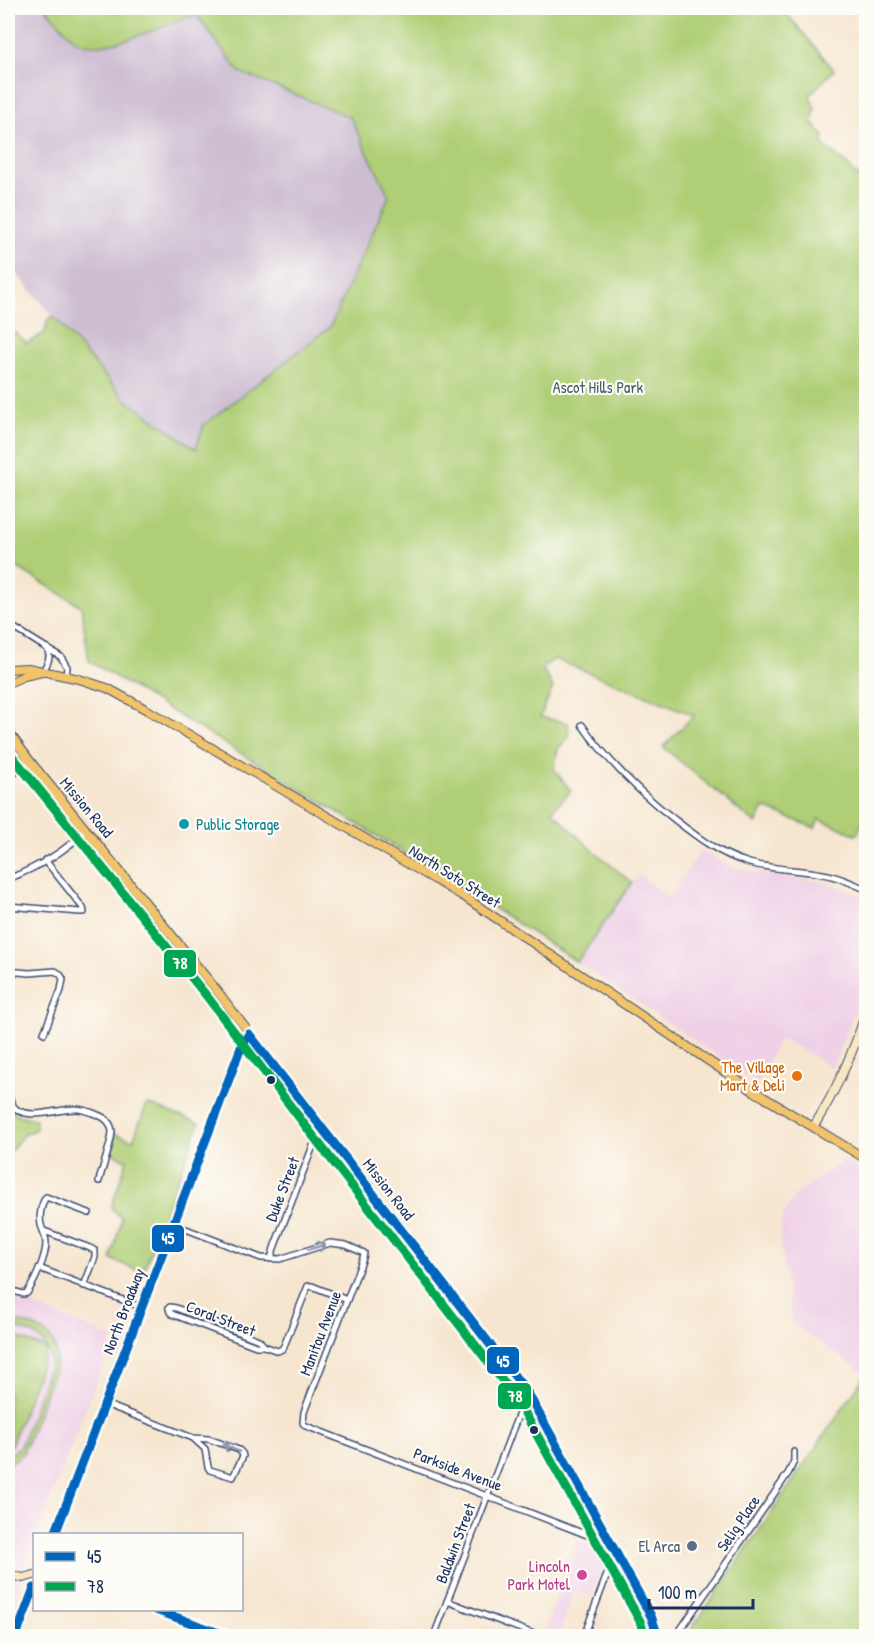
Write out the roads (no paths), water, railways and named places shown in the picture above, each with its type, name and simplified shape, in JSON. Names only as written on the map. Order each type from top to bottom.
[{"type":"main road","name":"North Soto Street","points":[[8,669],[28,668],[79,679],[107,688],[150,711],[466,898],[752,1090],[867,1159]]},
{"type":"main road","points":[[8,683],[43,671]]},
{"type":"main road","name":"Mission Road","points":[[8,731],[218,992],[527,1392],[651,1616],[658,1636]]},
{"type":"main road","name":"North Broadway","points":[[55,1533],[242,1045],[249,1034]]},
{"type":"main road","points":[[16,1636],[33,1591]]},
{"type":"street","points":[[8,624],[61,657],[67,667],[66,676]]},
{"type":"street","points":[[43,671],[49,657],[47,647]]},
{"type":"street","points":[[582,725],[618,769],[651,802],[698,838],[722,853],[746,863],[769,868],[827,874],[867,889]]},
{"type":"street","points":[[8,778],[30,761]]},
{"type":"street","points":[[8,879],[45,860],[75,841],[87,829]]},
{"type":"street","points":[[8,906],[84,912],[84,908],[45,860]]},
{"type":"street","points":[[8,971],[55,972],[63,979],[62,990],[44,1033]]},
{"type":"street","points":[[814,1126],[843,1075],[867,1012]]},
{"type":"street","points":[[8,1093],[10,1103],[15,1109],[24,1113],[41,1114],[74,1109],[104,1117],[110,1124],[112,1134],[99,1181]]},
{"type":"street","name":"Duke Street","points":[[271,1259],[316,1138],[323,1130]]},
{"type":"street","points":[[8,1289],[23,1294],[27,1293],[39,1268],[46,1247],[40,1214],[46,1197],[89,1213]]},
{"type":"street","points":[[173,1224],[253,1255],[271,1259]]},
{"type":"street","points":[[44,1231],[95,1251],[84,1286]]},
{"type":"street","name":"Manitou Avenue","points":[[271,1259],[280,1259],[330,1243],[346,1245],[364,1253],[304,1412],[303,1423]]},
{"type":"street","points":[[39,1268],[141,1307]]},
{"type":"street","name":"Coral Street","points":[[264,1346],[259,1340],[172,1306],[169,1308],[172,1314],[256,1346],[280,1350],[284,1346],[308,1286],[347,1300]]},
{"type":"street","name":"Baldwin Street","points":[[434,1636],[527,1392]]},
{"type":"street","points":[[105,1404],[194,1438],[215,1441],[242,1453],[243,1456],[233,1477],[210,1470],[205,1449],[194,1438]]},
{"type":"street","name":"Parkside Avenue","points":[[303,1423],[595,1538],[604,1532]]},
{"type":"street","name":"Selig Place","points":[[676,1636],[789,1472],[794,1461],[794,1452]]},
{"type":"street","points":[[584,1636],[609,1572],[621,1563]]},
{"type":"street","points":[[8,1574],[23,1578],[33,1575]]},
{"type":"street","points":[[447,1601],[539,1636]]},
{"type":"street","points":[[159,1611],[226,1636]]},
{"type":"place","name":"Public Storage","points":[[184,824]]},
{"type":"place","name":"The Village Mart & Deli","points":[[797,1076]]},
{"type":"place","name":"El Arca","points":[[692,1546]]},
{"type":"place","name":"Lincoln Park Motel","points":[[582,1575]]},
{"type":"park label","name":"Ascot Hills Park","points":[[598,387]]}]
